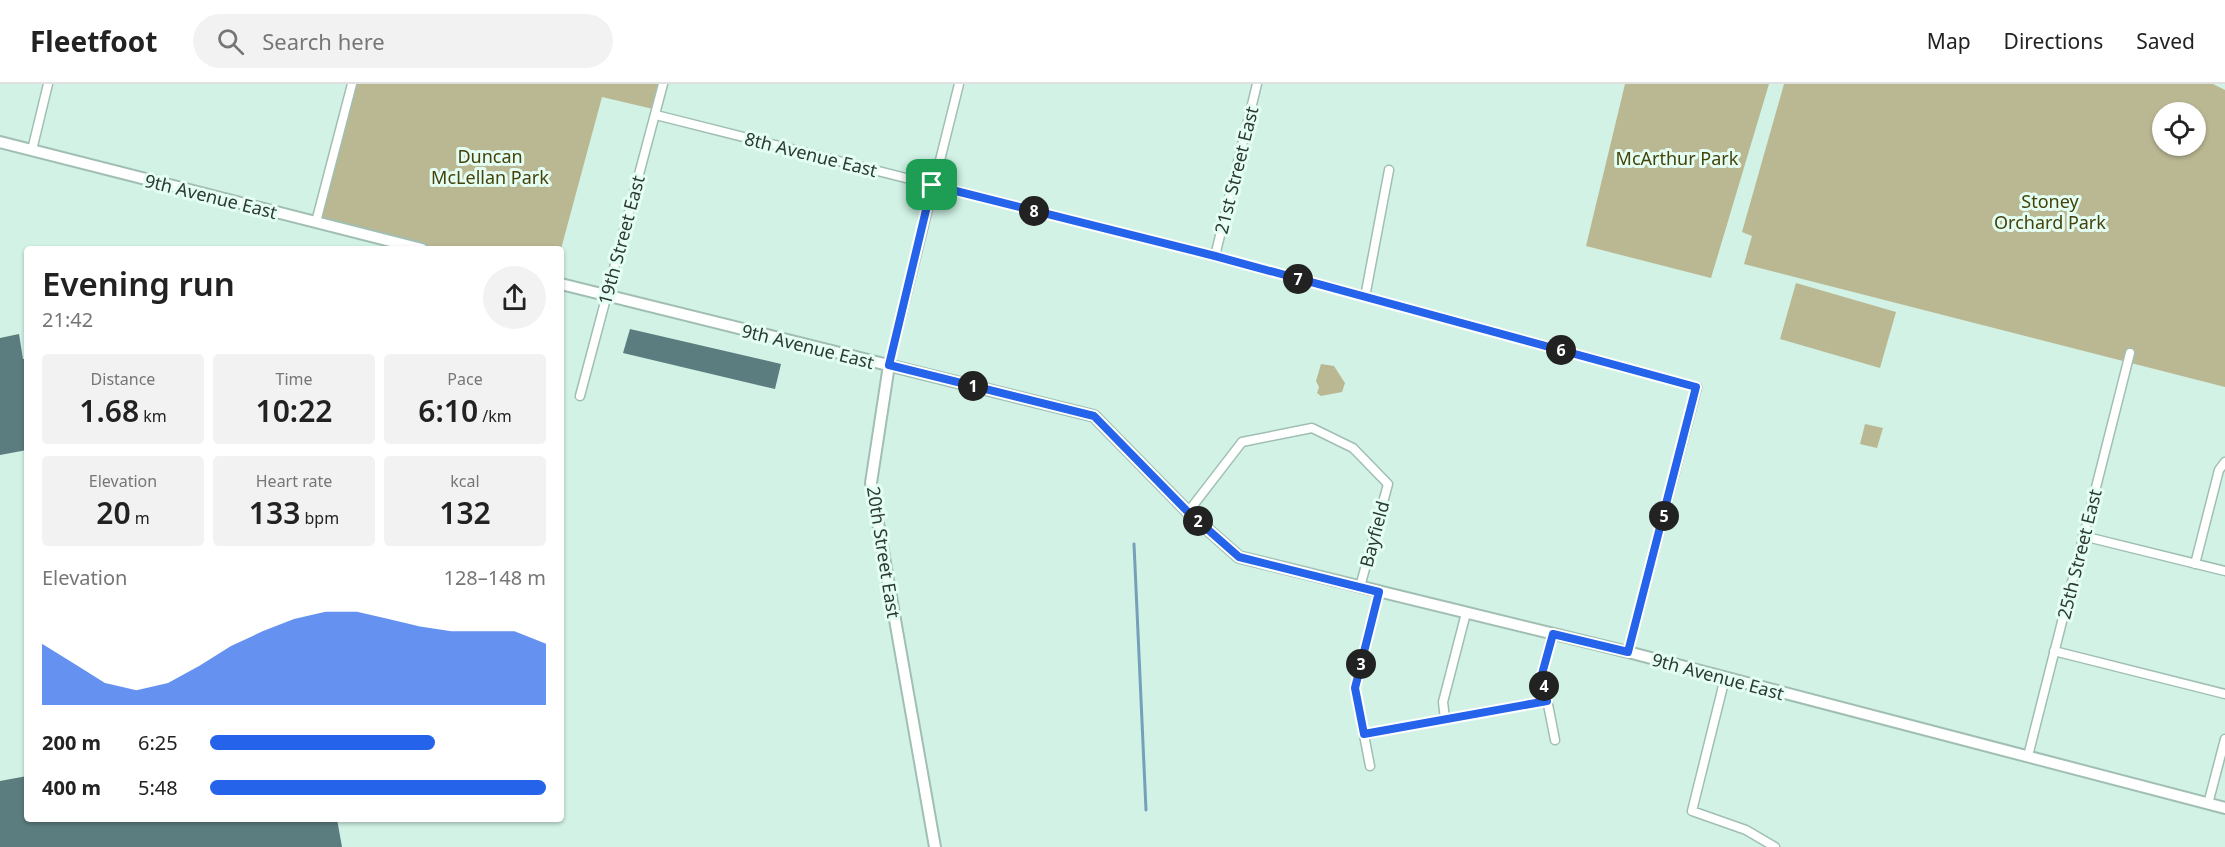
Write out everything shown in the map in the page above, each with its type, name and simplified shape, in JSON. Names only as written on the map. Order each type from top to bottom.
[{"type":"street","points":[[32,150],[48,84]]},
{"type":"street","points":[[316,222],[352,84]]},
{"type":"street","name":"19th Street East","points":[[580,396],[663,84]]},
{"type":"street","name":"20th Street East","points":[[935,847],[871,483],[889,365],[959,84]]},
{"type":"street","name":"21st Street East","points":[[1215,256],[1257,84]]},
{"type":"street","name":"8th Avenue East","points":[[656,115],[1215,256],[1696,387],[1628,652]]},
{"type":"street","name":"9th Avenue East","points":[[0,142],[410,246]]},
{"type":"street","points":[[1365,297],[1389,170]]},
{"type":"street","name":"9th Avenue East","points":[[564,285],[1094,416],[1188,512],[1239,557],[1628,652],[2225,808]]},
{"type":"street","name":"25th Street East","points":[[2028,756],[2130,353]]},
{"type":"street","name":"Bayfield","points":[[1188,512],[1242,442],[1312,429],[1353,448],[1388,484],[1360,587]]},
{"type":"street","points":[[2195,564],[2219,470],[2225,462]]},
{"type":"street","points":[[2084,536],[2225,571]]},
{"type":"street","points":[[1370,766],[1355,688],[1379,592]]},
{"type":"street","points":[[1445,719],[1443,702],[1466,613]]},
{"type":"street","points":[[1553,634],[1542,674],[1555,740]]},
{"type":"street","points":[[2054,651],[2225,694]]},
{"type":"street","points":[[1725,678],[1692,811],[1746,830],[1775,847]]},
{"type":"street","points":[[1364,734],[1547,701]]},
{"type":"street","points":[[2208,804],[2225,739]]},
{"type":"green space","name":"Duncan McLellan Park","points":[[357,84],[659,84],[653,109],[602,97],[562,246],[426,246],[320,220]]},
{"type":"green space","name":"McArthur Park","points":[[1625,84],[1769,84],[1711,278],[1586,246]]},
{"type":"green space","name":"Stoney Orchard Park","points":[[1784,84],[2213,84],[2225,90],[2225,387],[1744,264],[1752,236],[1742,232]]},
{"type":"green space","points":[[1796,283],[1896,312],[1880,368],[1780,339]]},
{"type":"green space","points":[[1321,364],[1334,366],[1345,383],[1342,392],[1321,396],[1317,393],[1319,387],[1316,381]]},
{"type":"green space","points":[[1865,424],[1883,428],[1877,448],[1860,444]]},
{"type":"building","points":[[630,329],[781,364],[775,389],[623,353]]},
{"type":"building","points":[[19,334],[24,359],[24,451],[0,455],[0,338]]},
{"type":"building","points":[[24,777],[24,822],[338,822],[342,847],[0,847],[0,781]]},
{"type":"waterway","points":[[1134,544],[1146,810]]},
{"type":"route","points":[[932,185],[1215,256],[1696,387],[1628,652],[1553,634],[1542,674],[1547,701],[1364,734],[1355,688],[1379,592],[1239,557],[1188,512],[1094,416],[889,365],[932,185]]}]
